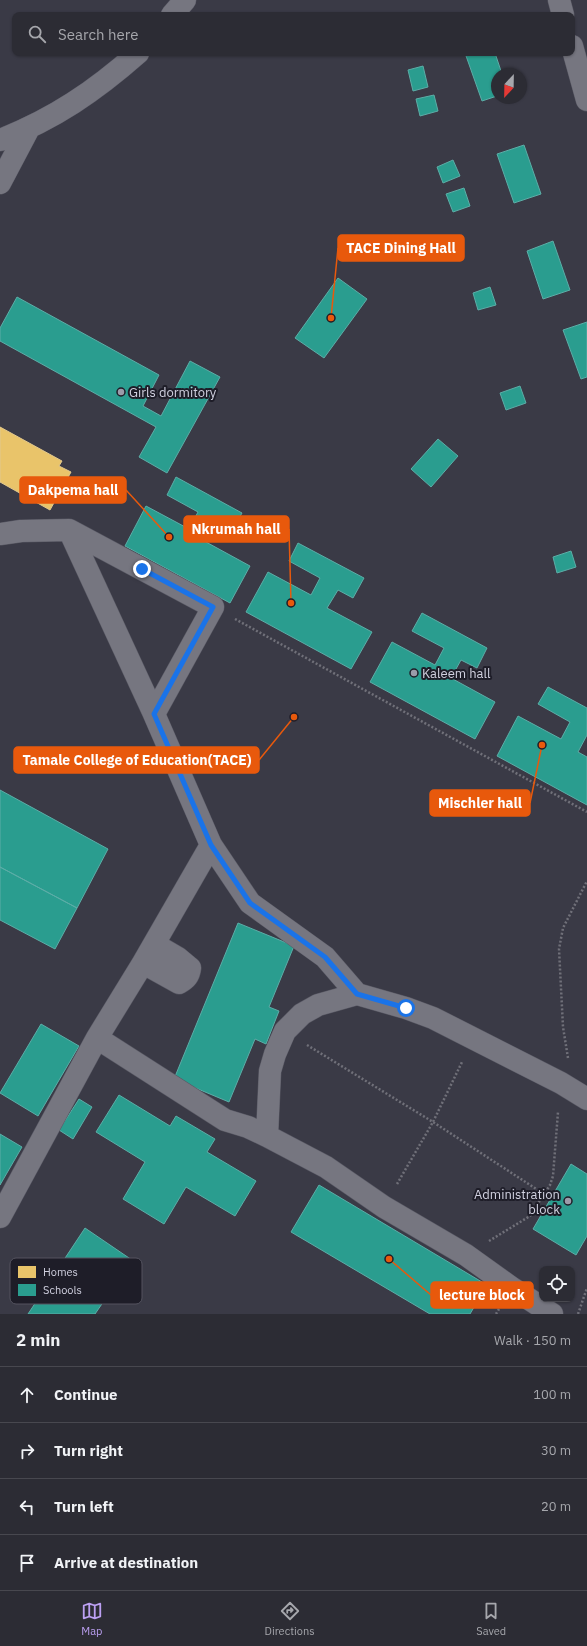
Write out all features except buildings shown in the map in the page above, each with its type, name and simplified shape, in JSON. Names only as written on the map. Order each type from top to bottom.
[{"type":"street","points":[[175,12],[185,0]]},
{"type":"street","points":[[559,0],[563,12]]},
{"type":"street","points":[[0,140],[29,128],[65,109],[101,84],[134,56]]},
{"type":"street","points":[[575,56],[587,100]]},
{"type":"street","points":[[0,184],[29,128]]},
{"type":"street","points":[[0,534],[21,531],[69,530],[213,607],[154,714]]},
{"type":"street","points":[[69,530],[154,714],[211,845],[250,903],[325,957],[357,994]]},
{"type":"street","points":[[0,1216],[97,1038],[143,963],[211,845]]},
{"type":"street","points":[[143,963],[179,982],[186,979],[190,974],[190,968],[178,958],[154,944]]},
{"type":"street","points":[[267,1136],[270,1071],[275,1054],[285,1031],[302,1014],[318,1004],[357,994],[406,1008],[433,1018],[573,1091]]},
{"type":"street","points":[[97,1038],[225,1120],[248,1127],[267,1136],[326,1168],[384,1207],[466,1255],[552,1314]]},
{"type":"path","points":[[213,607],[587,812]]},
{"type":"path","points":[[466,1255],[530,1216],[553,1176],[573,1091],[563,1027],[558,949],[563,928],[587,881]]},
{"type":"path","points":[[285,1031],[433,1122],[544,1194]]},
{"type":"path","points":[[384,1207],[433,1122],[473,1039]]},
{"type":"path","points":[[578,1314],[587,1288]]},
{"type":"place","name":"TACE Dining Hall","points":[[331,318]]},
{"type":"place","name":"Girls dormitory","points":[[121,392]]},
{"type":"place","name":"Dakpema hall","points":[[169,537]]},
{"type":"place","name":"Nkrumah hall","points":[[291,603]]},
{"type":"place","name":"Kaleem hall","points":[[414,673]]},
{"type":"place","name":"Tamale College of Education(TACE)","points":[[294,717]]},
{"type":"place","name":"Mischler hall","points":[[542,745]]},
{"type":"place","name":"Administration block","points":[[568,1201]]},
{"type":"place","name":"lecture block","points":[[389,1259]]},
{"type":"route","points":[[142,569],[213,607],[154,714],[211,845],[250,903],[325,957],[357,994],[406,1008]]}]
